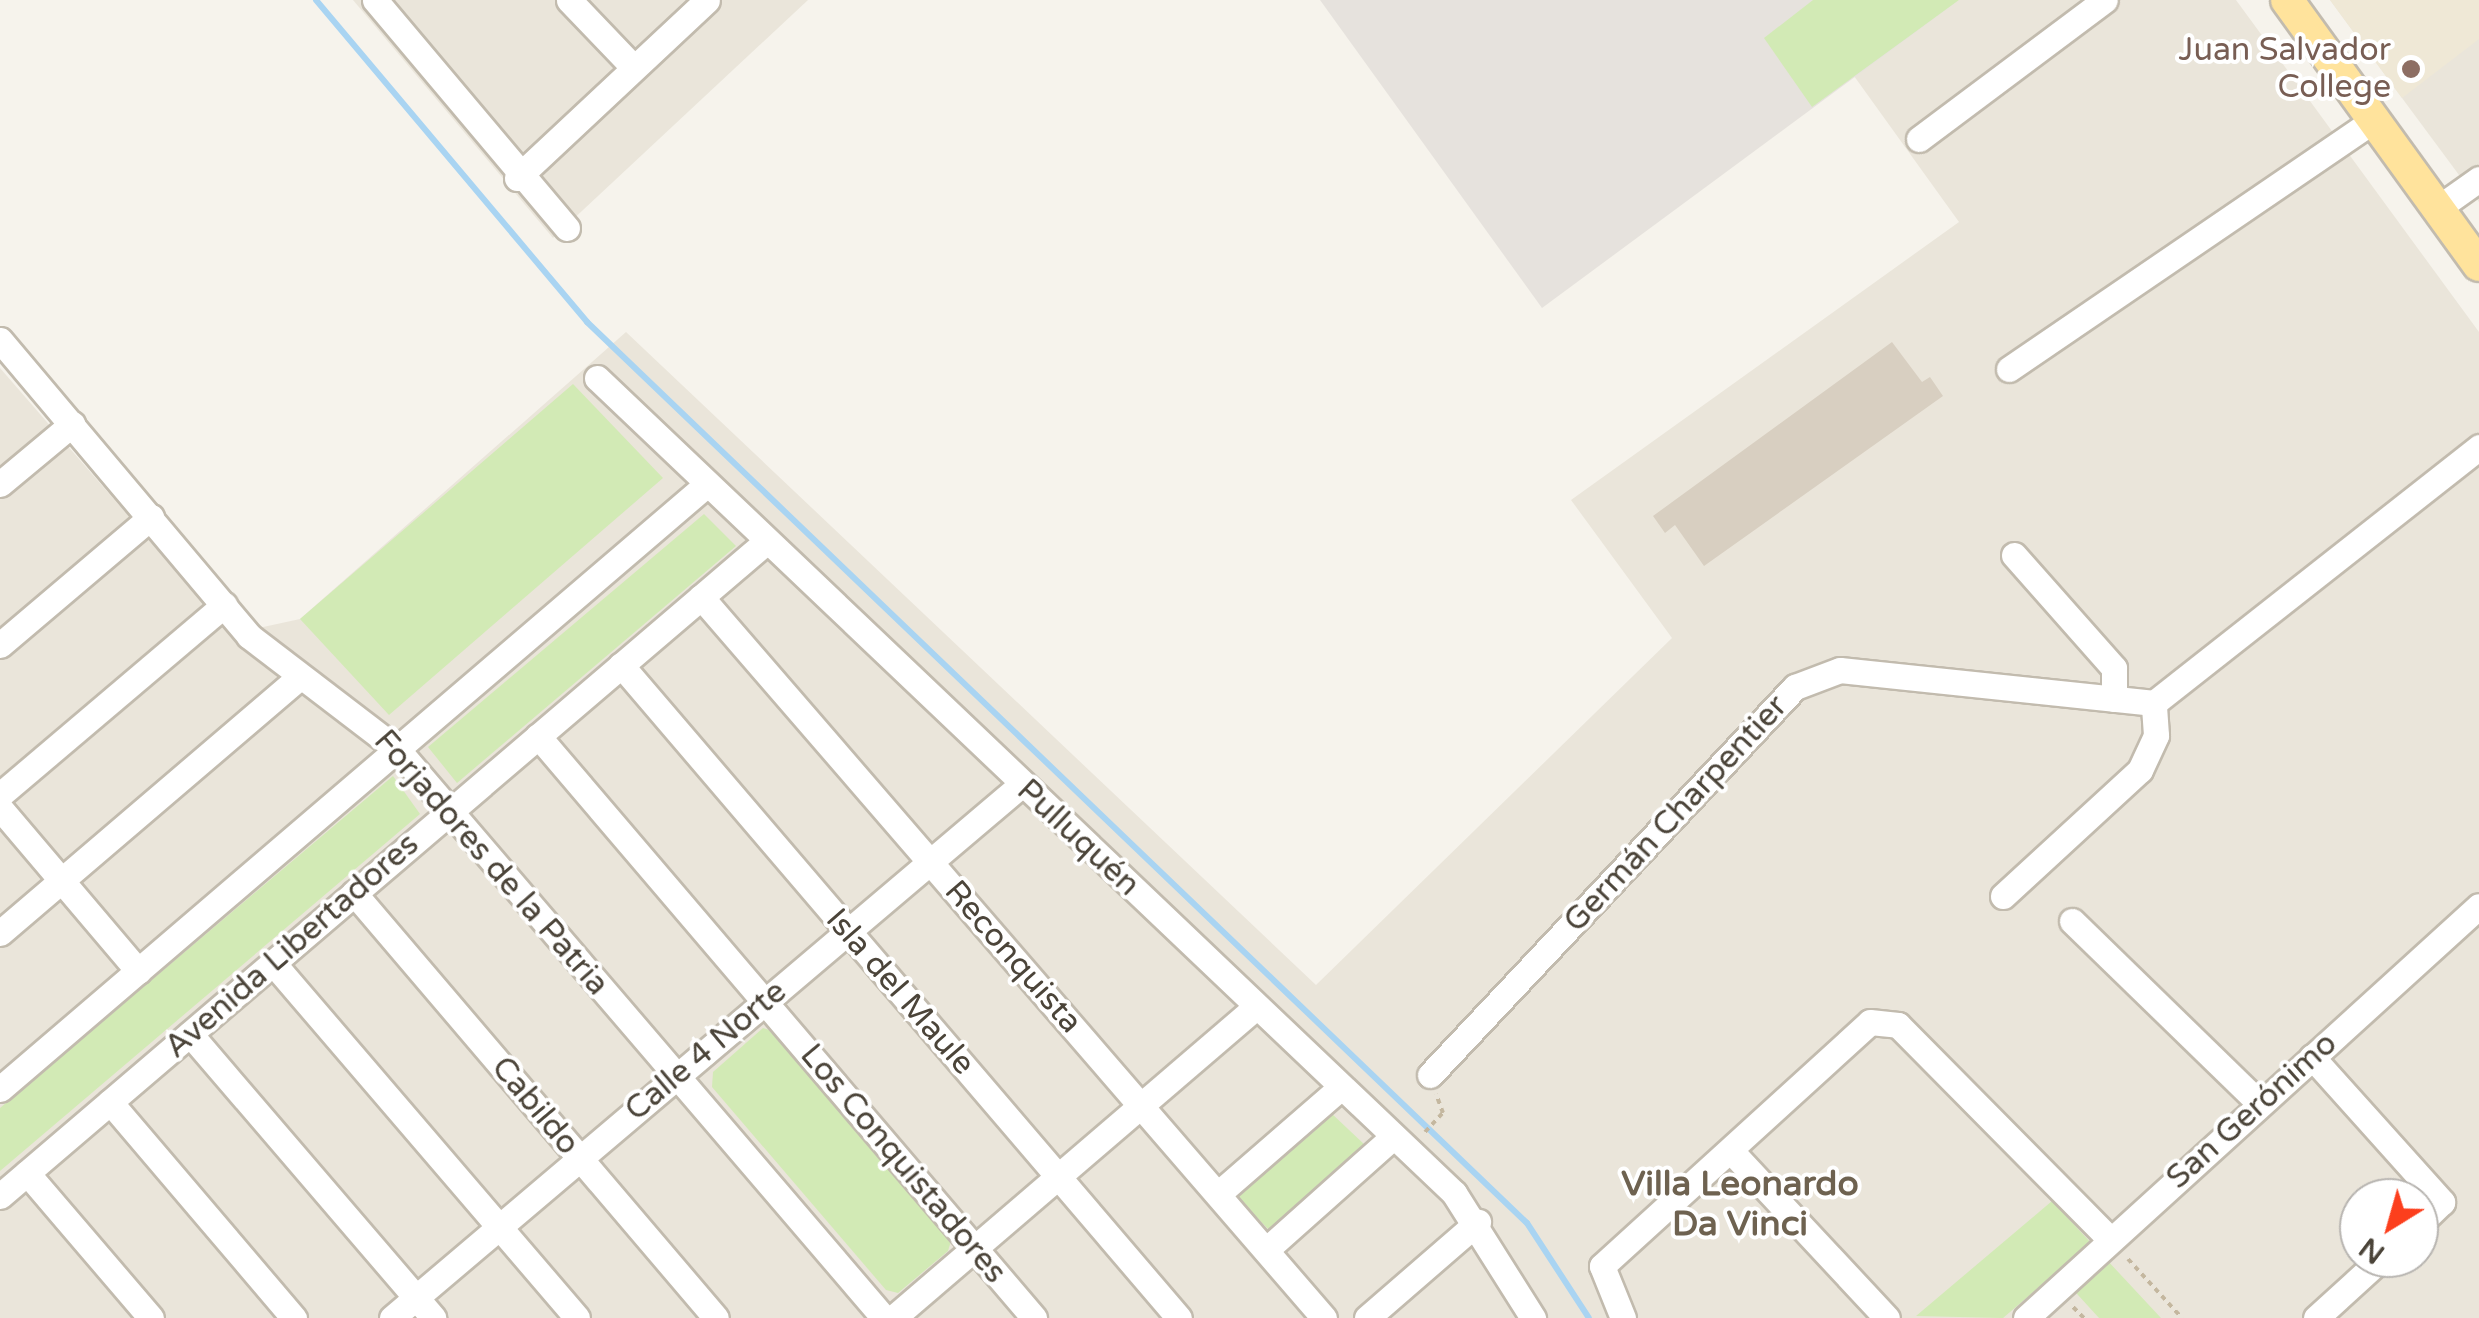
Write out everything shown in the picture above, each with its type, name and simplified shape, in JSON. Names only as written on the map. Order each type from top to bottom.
[{"type":"main road","points":[[2287,0],[2479,265]]},
{"type":"street","points":[[374,0],[517,178],[568,228]]},
{"type":"street","points":[[568,0],[633,68]]},
{"type":"street","points":[[517,178],[707,0]]},
{"type":"street","points":[[1918,139],[2106,0]]},
{"type":"street","points":[[2009,369],[2374,120]]},
{"type":"street","points":[[2438,208],[2479,179]]},
{"type":"street","name":"Forjadores de la Patria","points":[[0,340],[224,604],[300,677],[397,750],[884,1318]]},
{"type":"street","name":"Pulluquén","points":[[597,378],[1394,1136],[1478,1222],[1533,1318]]},
{"type":"street","points":[[0,484],[72,424]]},
{"type":"street","points":[[2003,896],[2140,770],[2156,735],[2154,703],[2479,447]]},
{"type":"street","points":[[0,1089],[707,484]]},
{"type":"street","points":[[0,645],[151,517]]},
{"type":"street","name":"Avenida Libertadores","points":[[0,1196],[766,541]]},
{"type":"street","points":[[2014,555],[2114,668],[2114,699]]},
{"type":"street","name":"Reconquista","points":[[701,597],[1324,1318]]},
{"type":"street","points":[[0,795],[224,604]]},
{"type":"street","name":"Isla del Maule","points":[[621,665],[1178,1318]]},
{"type":"street","name":"Germán Charpentier","points":[[1430,1074],[1795,687],[1840,670],[2154,703]]},
{"type":"street","points":[[0,934],[300,677]]},
{"type":"street","name":"Los Conquistadores","points":[[538,736],[1034,1318]]},
{"type":"street","name":"Calle 4 Norte","points":[[392,1318],[1021,785]]},
{"type":"street","points":[[0,808],[138,971]]},
{"type":"street","name":"Cabildo","points":[[354,893],[716,1318]]},
{"type":"street","name":"San Gerónimo","points":[[2026,1318],[2479,906]]},
{"type":"street","points":[[2072,921],[2260,1104]]},
{"type":"street","points":[[273,963],[577,1318]]},
{"type":"street","points":[[893,1318],[1256,1007]]},
{"type":"street","points":[[1623,1318],[1602,1275],[1602,1266],[1732,1152],[1870,1022],[1898,1025],[2110,1239]]},
{"type":"street","points":[[190,1034],[433,1318]]},
{"type":"street","points":[[2312,1057],[2420,1178]]},
{"type":"street","points":[[1218,1194],[1341,1087]]},
{"type":"street","points":[[110,1102],[294,1318]]},
{"type":"street","points":[[1266,1250],[1394,1136]]},
{"type":"street","points":[[1732,1152],[1887,1318]]},
{"type":"street","points":[[27,1173],[151,1318]]},
{"type":"street","points":[[1367,1318],[1478,1222]]},
{"type":"street","points":[[2316,1318],[2360,1278]]},
{"type":"path","points":[[1426,1132],[1443,1114]]},
{"type":"path","points":[[2110,1239],[2182,1318]]},
{"type":"shaded area","points":[[353,0],[808,0],[553,238]]},
{"type":"shaded area","points":[[1320,0],[1959,0],[1542,308]]},
{"type":"shaded area","points":[[1959,0],[2236,0],[2479,332],[2479,1318],[0,1318],[0,368],[231,634],[300,619],[626,332],[1316,985],[1672,638],[1571,500],[1959,222],[1854,76]]},
{"type":"shaded area","points":[[2330,0],[2479,0],[2479,202],[2402,98]]},
{"type":"shaded area","name":"Juan Salvador College","points":[[2330,0],[2479,0],[2479,39],[2402,98]]},
{"type":"green space","points":[[1813,0],[1959,0],[1812,107],[1764,38]]},
{"type":"green space","points":[[573,384],[663,478],[389,715],[300,619]]},
{"type":"green space","points":[[704,514],[736,546],[457,783],[428,747]]},
{"type":"green space","points":[[393,776],[420,814],[0,1171],[0,1108]]},
{"type":"green space","points":[[763,1028],[776,1032],[954,1231],[948,1251],[898,1293],[886,1290],[712,1087],[713,1072]]},
{"type":"green space","points":[[1330,1112],[1366,1146],[1270,1231],[1236,1196]]},
{"type":"green space","points":[[2052,1201],[2161,1318],[2099,1318],[2057,1272],[2003,1318],[1916,1316]]},
{"type":"building","points":[[1892,342],[1922,382],[1930,377],[1943,396],[1704,566],[1675,525],[1665,533],[1653,516]]},
{"type":"waterway","points":[[316,0],[587,322],[1527,1223],[1589,1318]]},
{"type":"place","name":"Juan Salvador College","points":[[2411,69]]},
{"type":"district","name":"Villa Leonardo Da Vinci","points":[[1740,1204]]}]
